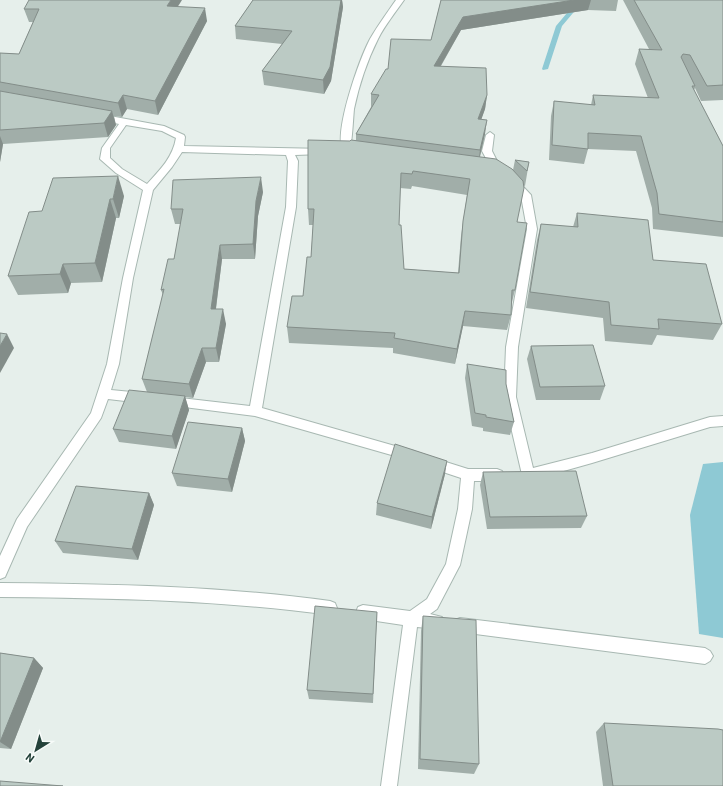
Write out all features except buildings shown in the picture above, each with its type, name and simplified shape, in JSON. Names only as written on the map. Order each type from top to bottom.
[{"type":"street","points":[[179,149],[289,152],[342,150],[358,81],[374,39],[400,0]]},
{"type":"street","points":[[0,572],[22,523],[97,415],[113,364],[128,278],[148,189],[169,165],[179,149],[181,138],[164,129],[88,115]]},
{"type":"street","points":[[124,122],[106,148],[105,159],[119,171],[148,189]]},
{"type":"street","points":[[490,135],[486,151],[497,171]]},
{"type":"street","points":[[255,412],[291,207],[293,161],[289,152]]},
{"type":"street","points":[[482,169],[497,171],[513,181],[526,194],[532,229],[512,347],[510,397],[528,475]]},
{"type":"street","points":[[104,394],[255,412],[394,450],[468,475],[528,475],[592,458],[710,422],[723,421]]},
{"type":"street","points":[[389,786],[411,619],[432,604],[453,565],[465,509],[468,475]]},
{"type":"street","points":[[0,590],[121,591],[293,603],[704,656]]},
{"type":"water","points":[[723,462],[723,638],[699,634],[690,515],[703,464]]},
{"type":"waterway","points":[[545,69],[559,26],[581,0]]}]
